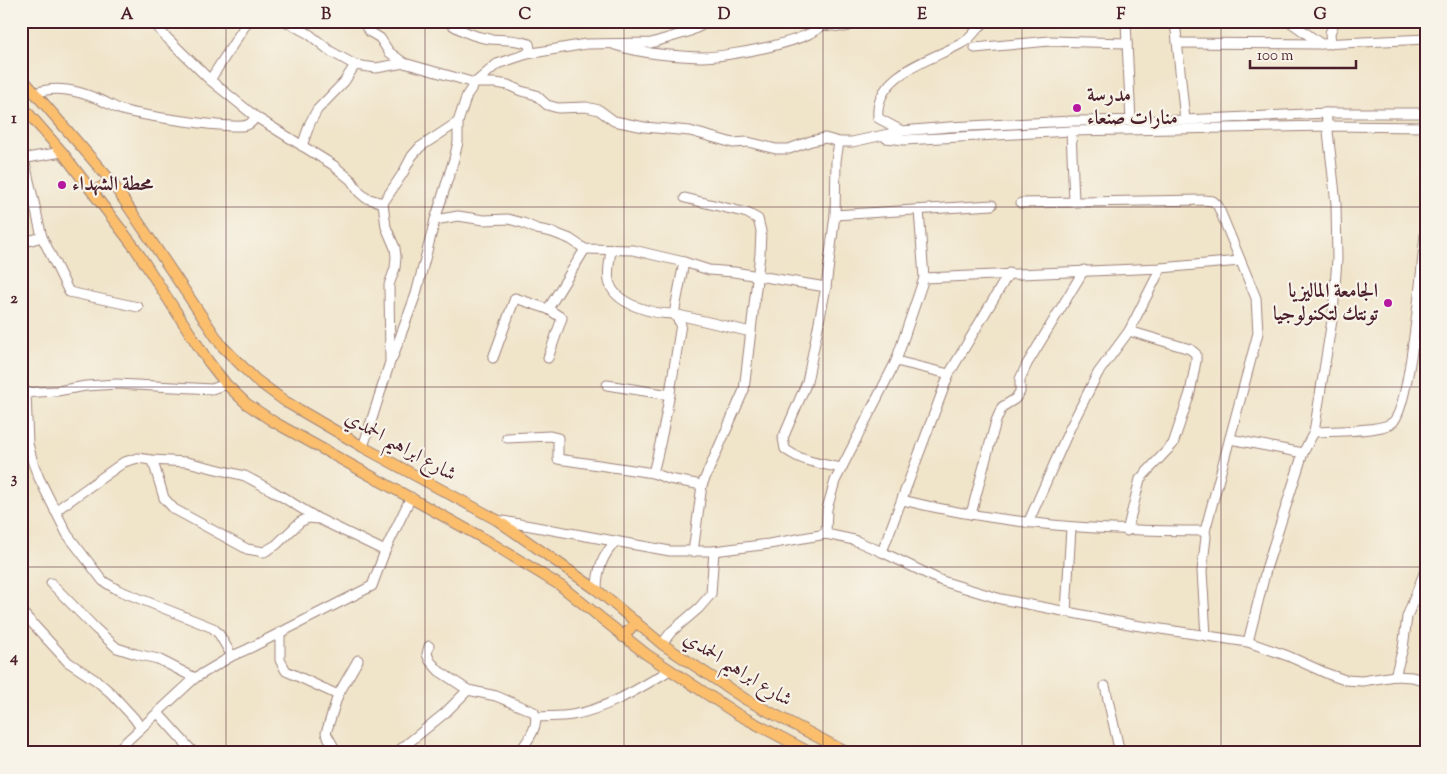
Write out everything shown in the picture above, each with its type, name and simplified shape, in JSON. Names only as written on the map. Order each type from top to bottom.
[{"type":"main road","name":"شارع ابراهيم الحمدي","points":[[21,77],[111,181],[222,346],[255,379],[286,402],[363,447],[497,520],[597,590],[662,644],[745,699],[848,753]]},
{"type":"main road","name":"شارع ابراهيم الحمدي","points":[[21,105],[62,152],[135,248],[208,361],[226,384],[247,404],[274,422],[488,541],[561,586],[624,637],[670,670],[737,714],[812,753]]},
{"type":"main road","points":[[93,192],[111,181]]},
{"type":"main road","points":[[624,637],[636,622]]},
{"type":"street","points":[[153,21],[163,34],[210,80],[256,118],[332,165],[351,180],[358,192],[366,198],[383,203]]},
{"type":"street","points":[[210,80],[248,21]]},
{"type":"street","points":[[285,21],[309,34],[330,51],[356,65],[376,68],[404,63]]},
{"type":"street","points":[[363,21],[370,32],[380,38],[389,52],[404,63],[475,83],[508,85],[536,95],[547,105],[558,108],[586,107],[599,110],[614,121],[644,127],[690,131],[733,142],[748,142],[776,149],[789,149],[825,138],[839,142],[852,142],[875,136],[1327,126],[1426,127]]},
{"type":"street","points":[[446,21],[464,33],[488,39],[519,40],[529,44],[530,49],[527,54]]},
{"type":"street","points":[[612,45],[621,42],[651,42],[688,32],[711,21]]},
{"type":"street","points":[[363,447],[390,362],[416,294],[435,220],[454,159],[458,142],[458,122],[467,95],[475,83],[497,64],[527,54],[586,44],[612,45],[641,52],[668,55],[705,57],[786,43],[808,35],[824,23],[844,27],[849,26],[851,21]]},
{"type":"street","points":[[987,21],[980,25],[966,41],[896,76],[887,87],[877,108],[878,118],[904,136],[1054,122],[1185,120],[1326,113],[1426,112]]},
{"type":"street","points":[[1126,21],[1131,120]]},
{"type":"street","points":[[1175,21],[1185,120]]},
{"type":"street","points":[[1289,21],[1320,44]]},
{"type":"street","points":[[1331,44],[1330,33],[1335,21]]},
{"type":"street","points":[[1177,43],[1331,44],[1426,39]]},
{"type":"street","points":[[974,48],[1049,40],[1128,43]]},
{"type":"street","points":[[302,146],[317,110],[344,82],[356,65]]},
{"type":"street","points":[[36,93],[47,88],[59,88],[99,99],[124,111],[212,124],[238,126],[249,124],[256,118]]},
{"type":"street","points":[[1248,642],[1267,566],[1303,453],[1314,432],[1333,314],[1337,259],[1336,204],[1326,113]]},
{"type":"street","points":[[1401,113],[1401,127]]},
{"type":"street","points":[[390,362],[390,285],[396,257],[395,248],[386,227],[383,203],[404,173],[412,156],[420,147],[458,122]]},
{"type":"street","points":[[1071,131],[1074,201]]},
{"type":"street","points":[[839,142],[836,161],[835,215],[826,287],[807,382],[783,438],[785,449],[793,455],[805,461],[842,468]]},
{"type":"street","points":[[62,152],[22,159],[42,237],[69,292],[138,307]]},
{"type":"street","points":[[685,198],[747,213],[758,219],[761,232],[744,390],[702,485],[693,552]]},
{"type":"street","points":[[1021,203],[1213,201],[1218,206],[1256,298],[1258,333],[1205,531],[1202,571],[1206,636]]},
{"type":"street","points":[[835,215],[992,205]]},
{"type":"street","points":[[826,534],[827,509],[835,480],[896,361],[924,278],[919,210]]},
{"type":"street","points":[[435,220],[458,216],[484,220],[508,220],[552,232],[570,239],[585,249],[633,250],[709,270],[734,272],[826,287]]},
{"type":"street","points":[[1314,432],[1380,428],[1392,423],[1401,408],[1413,344],[1426,223]]},
{"type":"street","points":[[21,243],[42,237]]},
{"type":"street","points":[[548,310],[585,249]]},
{"type":"street","points":[[611,250],[609,282],[616,293],[631,305],[661,314],[674,314],[751,332]]},
{"type":"street","points":[[924,278],[1161,268],[1240,261]]},
{"type":"street","points":[[653,473],[662,440],[681,324],[674,314],[684,262]]},
{"type":"street","points":[[1028,523],[1070,428],[1098,373],[1129,331],[1161,268]]},
{"type":"street","points":[[971,514],[996,421],[1002,407],[1015,399],[1020,392],[1020,379],[1027,364],[1084,270]]},
{"type":"street","points":[[882,552],[949,374],[1009,273]]},
{"type":"street","points":[[493,358],[515,298],[548,310],[562,318],[548,358]]},
{"type":"street","points":[[1127,531],[1140,478],[1173,444],[1190,392],[1196,361],[1196,354],[1190,349],[1129,331]]},
{"type":"street","points":[[1413,344],[1426,344]]},
{"type":"street","points":[[896,361],[949,374]]},
{"type":"street","points":[[226,384],[212,389],[117,384],[24,393],[28,444],[33,463],[67,534],[103,581],[118,590],[213,628],[219,634],[232,656]]},
{"type":"street","points":[[607,385],[670,395]]},
{"type":"street","points":[[507,438],[550,436],[558,438],[558,459],[653,473],[669,479],[702,485]]},
{"type":"street","points":[[1230,439],[1303,453]]},
{"type":"street","points":[[55,511],[124,462],[138,458],[187,462],[245,476],[319,519],[385,551]]},
{"type":"street","points":[[151,460],[164,498],[174,509],[247,549],[264,552],[276,545],[300,522],[308,518],[319,519]]},
{"type":"street","points":[[114,753],[195,678],[232,656],[372,586],[385,551],[411,498]]},
{"type":"street","points":[[902,500],[952,512],[1071,528],[1127,531],[1205,531]]},
{"type":"street","points":[[497,520],[647,548],[693,552],[768,544],[826,534],[854,540],[942,581],[1001,599],[1134,625],[1248,642],[1288,656],[1345,680],[1362,681],[1395,676],[1412,677],[1426,681]]},
{"type":"street","points":[[1066,612],[1071,528]]},
{"type":"street","points":[[597,590],[597,579],[602,558],[616,541]]},
{"type":"street","points":[[662,644],[671,632],[699,608],[711,594],[714,551]]},
{"type":"street","points":[[1395,676],[1403,648],[1407,617],[1426,568]]},
{"type":"street","points":[[50,582],[94,628],[117,648],[158,659],[195,678]]},
{"type":"street","points":[[21,611],[68,662],[97,681],[111,693],[141,728]]},
{"type":"street","points":[[280,633],[280,660],[286,671],[338,695]]},
{"type":"street","points":[[429,646],[427,654],[434,668],[468,690],[496,696],[531,710],[537,717]]},
{"type":"street","points":[[337,753],[326,733],[338,695],[358,660]]},
{"type":"street","points":[[537,717],[572,715],[609,703],[670,670]]},
{"type":"street","points":[[1106,686],[1120,753]]},
{"type":"street","points":[[396,753],[445,714],[468,690]]},
{"type":"street","points":[[158,713],[194,753]]},
{"type":"street","points":[[519,753],[535,727],[537,717]]},
{"type":"place","name":"مدرسة منارات صنعاء","points":[[1077,108]]},
{"type":"place","name":"محطة الشهداء","points":[[62,185]]},
{"type":"place","name":"الجامعة الماليزيا تونتك لتكنولوجيا","points":[[1388,303]]}]
